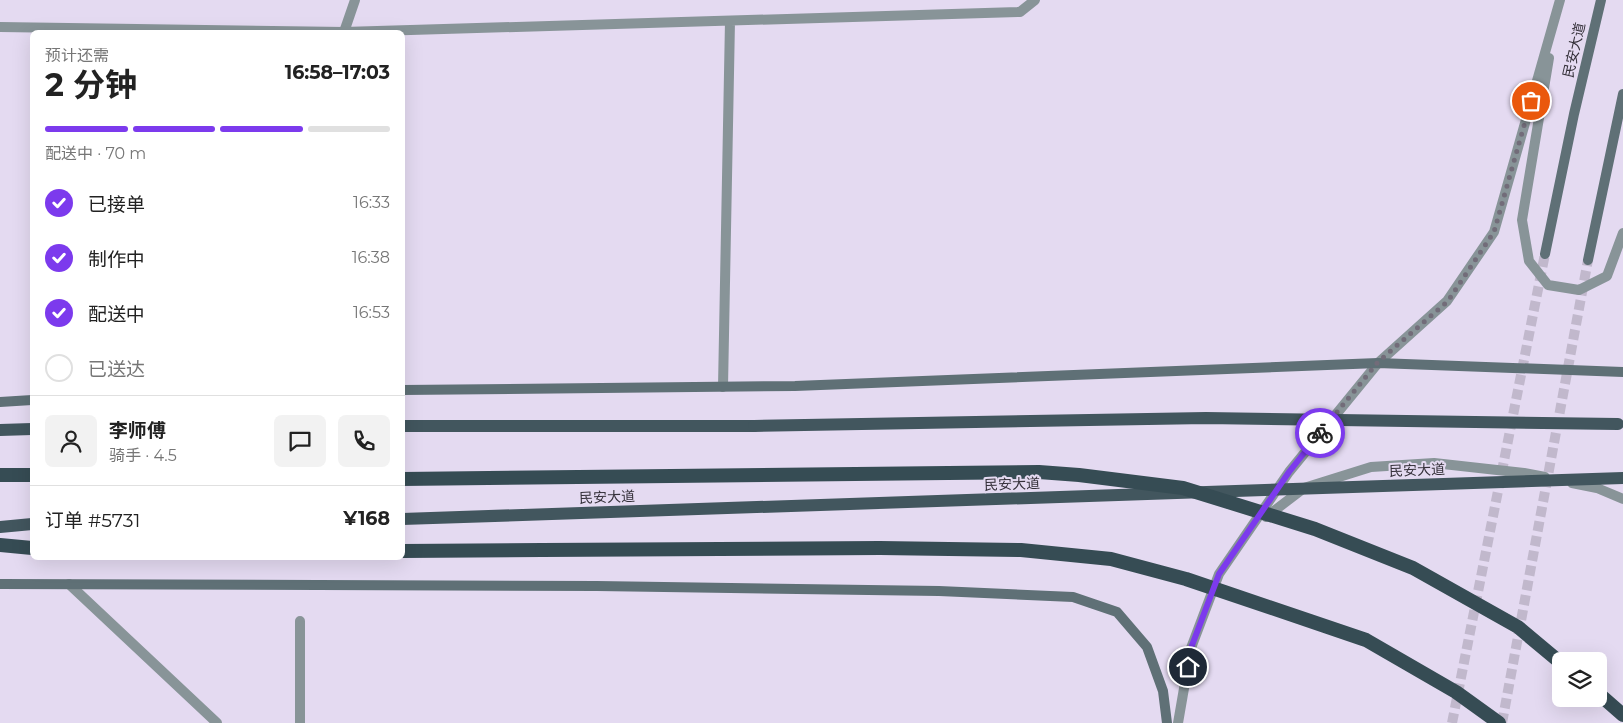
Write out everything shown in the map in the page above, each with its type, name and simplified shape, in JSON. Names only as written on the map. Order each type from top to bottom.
[{"type":"highway","points":[[405,478],[1039,472],[1183,488],[1315,529],[1413,568],[1518,627],[1552,655]]},
{"type":"highway","points":[[0,474],[30,475]]},
{"type":"highway","points":[[0,545],[30,548]]},
{"type":"highway","points":[[405,551],[870,548],[1021,550],[1111,559],[1186,578],[1366,640],[1456,692],[1500,723]]},
{"type":"highway","points":[[1607,701],[1623,715]]},
{"type":"main road","name":"民安大道","points":[[1545,254],[1574,114],[1601,0]]},
{"type":"main road","points":[[1588,260],[1623,94]]},
{"type":"main road","points":[[405,390],[795,386],[1378,362],[1623,372]]},
{"type":"main road","points":[[0,402],[30,400]]},
{"type":"main road","points":[[405,426],[754,426],[1206,418],[1621,424]]},
{"type":"main road","points":[[0,430],[30,429]]},
{"type":"main road","name":"民安大道","points":[[405,519],[1623,478]]},
{"type":"main road","points":[[0,527],[30,524]]},
{"type":"main road","points":[[0,584],[666,587],[939,591],[1073,596],[1117,612],[1147,647],[1163,691],[1166,723]]},
{"type":"street","points":[[345,30],[355,0]]},
{"type":"street","points":[[405,30],[1020,12],[1035,0]]},
{"type":"street","points":[[1559,4],[1522,220],[1529,261],[1548,285],[1579,290],[1607,276],[1623,233]]},
{"type":"street","points":[[1178,723],[1191,648],[1219,574],[1289,472],[1378,362],[1448,301],[1494,232],[1559,4]]},
{"type":"street","points":[[723,387],[730,21]]},
{"type":"street","points":[[0,27],[206,30]]},
{"type":"street","points":[[1252,528],[1304,488],[1371,467],[1434,463],[1524,473],[1597,488],[1623,499]]},
{"type":"street","points":[[69,584],[217,723]]},
{"type":"street","points":[[300,622],[300,723]]},
{"type":"tunnel","points":[[1452,723],[1545,254]]},
{"type":"tunnel","points":[[1502,723],[1588,260]]},
{"type":"way so far","points":[[1320,433],[1378,362],[1448,301],[1494,232],[1531,101]]},
{"type":"route","points":[[1188,667],[1191,648],[1219,574],[1289,472],[1320,433]]}]
